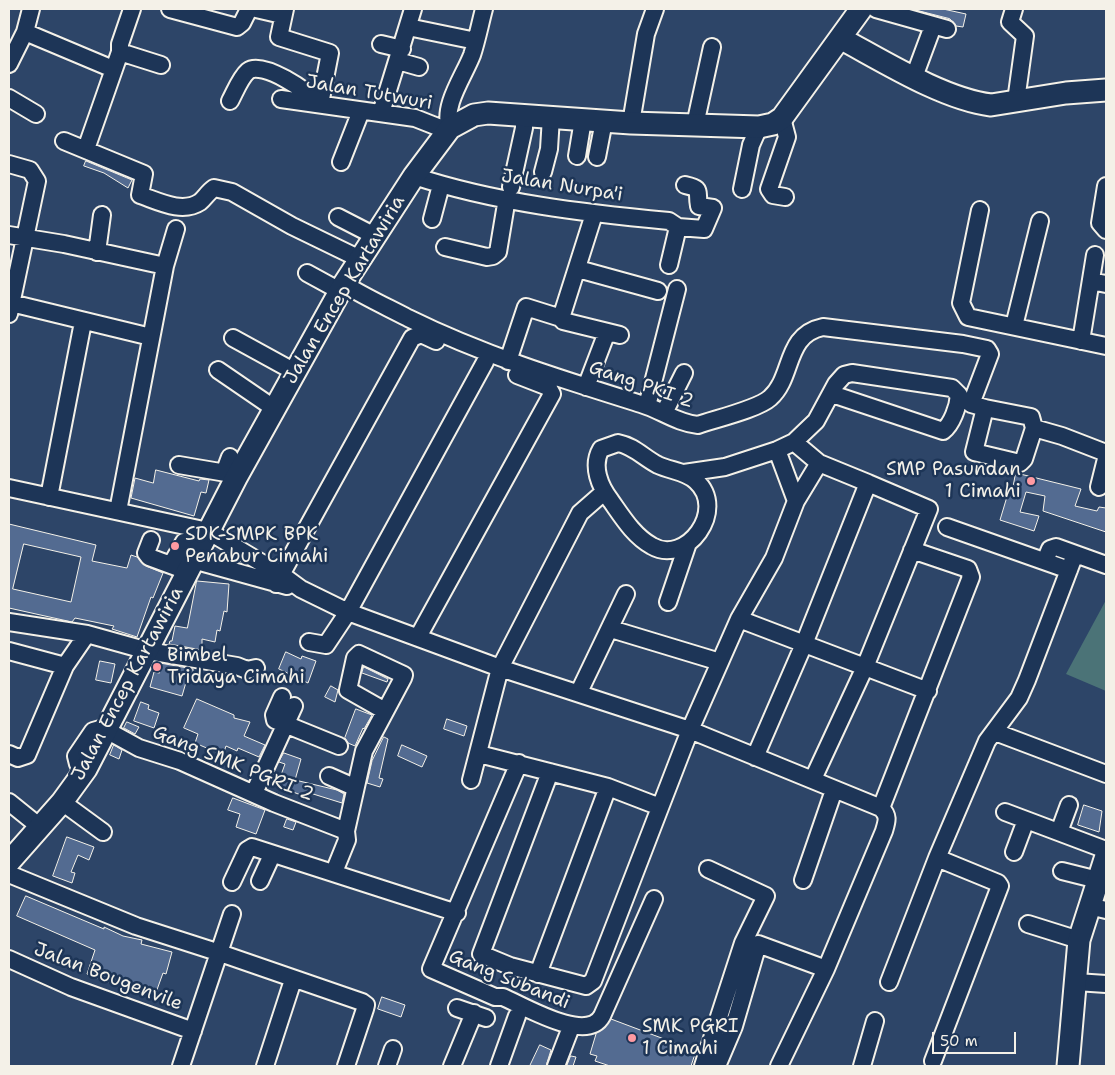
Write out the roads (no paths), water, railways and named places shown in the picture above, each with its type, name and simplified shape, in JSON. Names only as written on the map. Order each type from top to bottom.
[{"type":"main road","points":[[782,118],[860,10]]},
{"type":"main road","points":[[840,38],[914,77],[960,97],[991,105],[1066,93],[1106,90]]},
{"type":"main road","name":"Jalan Encep Kartawiria","points":[[9,862],[62,802],[86,769],[108,731],[148,651],[192,554],[236,468],[275,409],[342,287],[414,176],[449,130],[474,115],[488,113],[631,123],[759,127],[773,124],[782,118]]},
{"type":"main road","points":[[1068,1066],[1079,940],[1098,908],[1104,865]]},
{"type":"street","points":[[11,54],[25,32],[31,9]]},
{"type":"street","points":[[97,85],[120,52],[120,44],[132,9]]},
{"type":"street","points":[[170,9],[237,27],[242,23],[249,9]]},
{"type":"street","points":[[256,9],[283,12],[279,37],[330,53],[319,104]]},
{"type":"street","points":[[381,113],[413,9]]},
{"type":"street","points":[[449,130],[450,110],[476,41],[484,9]]},
{"type":"street","points":[[631,123],[646,34],[655,9]]},
{"type":"street","points":[[1014,9],[1010,22],[1025,36],[1016,101]]},
{"type":"street","points":[[860,10],[940,28],[914,77]]},
{"type":"street","points":[[408,27],[476,41]]},
{"type":"street","points":[[25,32],[109,67]]},
{"type":"street","points":[[381,44],[418,68]]},
{"type":"street","points":[[695,125],[712,47]]},
{"type":"street","points":[[120,52],[161,65]]},
{"type":"street","points":[[86,149],[109,67]]},
{"type":"street","points":[[230,101],[244,76],[249,70],[256,68],[278,75],[304,90],[319,104]]},
{"type":"street","points":[[9,98],[36,114]]},
{"type":"street","name":"Jalan Tutwuri","points":[[281,98],[427,121],[449,130]]},
{"type":"street","points":[[341,162],[361,111]]},
{"type":"street","points":[[445,247],[487,257],[493,256],[498,252],[509,192],[524,128],[524,116]]},
{"type":"street","points":[[543,172],[549,149],[551,117]]},
{"type":"street","points":[[782,118],[787,137],[769,189],[773,195],[785,197]]},
{"type":"street","points":[[577,156],[583,120]]},
{"type":"street","points":[[597,157],[604,121]]},
{"type":"street","points":[[742,189],[751,146],[759,127]]},
{"type":"street","points":[[64,141],[144,174],[138,192],[140,195],[180,207],[189,206],[201,201],[214,188],[232,192],[292,226],[360,259]]},
{"type":"street","points":[[9,164],[30,170],[37,181],[16,236],[10,309],[152,337]]},
{"type":"street","name":"Jalan Nurpa'i","points":[[414,176],[441,185],[509,192],[594,214],[669,221],[678,227],[704,229],[713,208],[699,206],[699,191],[685,185]]},
{"type":"street","points":[[432,219],[441,185]]},
{"type":"street","points":[[1106,186],[1100,223],[1106,230]]},
{"type":"street","points":[[980,210],[961,304],[962,310],[968,317],[1106,346]]},
{"type":"street","points":[[561,318],[594,214]]},
{"type":"street","points":[[97,252],[102,215]]},
{"type":"street","points":[[338,218],[375,236]]},
{"type":"street","points":[[1014,326],[1040,221]]},
{"type":"street","points":[[669,265],[678,227]]},
{"type":"street","points":[[118,511],[165,266],[176,230]]},
{"type":"street","points":[[16,236],[165,266]]},
{"type":"street","points":[[1081,341],[1099,282],[1095,255]]},
{"type":"street","points":[[578,269],[658,290]]},
{"type":"street","name":"Gang PKI 2","points":[[307,272],[359,293],[452,339],[508,361],[647,406],[686,424],[698,425],[766,402],[777,390],[798,340],[807,334],[823,328],[963,344],[989,351],[990,354],[977,406]]},
{"type":"street","points":[[647,406],[678,289]]},
{"type":"street","points":[[508,361],[526,307],[561,318],[564,321],[613,333],[586,387]]},
{"type":"street","points":[[49,497],[82,322]]},
{"type":"street","points":[[279,579],[412,338],[421,334],[548,387],[552,394],[418,637]]},
{"type":"street","points":[[233,338],[295,372]]},
{"type":"street","points":[[309,642],[326,645],[348,612],[486,362]]},
{"type":"street","points":[[218,370],[275,409]]},
{"type":"street","points":[[664,413],[684,373]]},
{"type":"street","points":[[684,473],[725,467],[777,450],[794,442],[816,421],[840,379],[844,375],[852,373],[952,388],[959,395],[959,401],[949,426],[943,431],[832,394]]},
{"type":"street","points":[[977,406],[1030,416],[1034,428],[1024,460],[1015,464],[974,452],[977,406]]},
{"type":"street","points":[[1034,428],[1062,436],[1106,454]]},
{"type":"street","points":[[618,442],[626,444],[659,465],[684,473],[696,481],[706,499],[708,517],[688,543],[666,550],[654,547],[638,536],[604,492],[596,466],[596,457],[601,449],[618,442]]},
{"type":"street","points":[[794,442],[819,463],[929,509],[865,667],[813,779]]},
{"type":"street","points":[[777,450],[796,501]]},
{"type":"street","points":[[1099,487],[1106,459]]},
{"type":"street","points":[[550,772],[481,952],[482,956],[538,974],[586,986],[593,981],[690,730],[720,662],[739,620],[774,558],[796,501],[819,463]]},
{"type":"street","points":[[179,465],[226,473],[236,468]]},
{"type":"street","points":[[706,499],[711,484],[725,467]]},
{"type":"street","points":[[755,756],[804,644],[868,483]]},
{"type":"street","points":[[9,488],[118,511],[192,554],[279,579],[348,612],[500,668],[579,692],[690,730],[881,808],[887,813],[888,819],[826,969],[779,1066]]},
{"type":"street","points":[[471,780],[500,668],[580,513],[604,492]]},
{"type":"street","points":[[580,513],[618,510]]},
{"type":"street","points":[[947,527],[1069,570]]},
{"type":"street","points":[[151,540],[146,555],[192,554],[279,579]]},
{"type":"street","points":[[668,602],[688,543]]},
{"type":"street","points":[[1045,561],[1053,547],[1106,565]]},
{"type":"street","points":[[881,808],[971,577],[968,569],[912,550]]},
{"type":"street","points":[[889,982],[936,858],[987,741],[1019,698],[1075,554]]},
{"type":"street","points":[[579,692],[611,629],[626,594]]},
{"type":"street","points":[[739,620],[928,691]]},
{"type":"street","points":[[9,622],[87,634],[148,651],[237,666],[244,669],[256,668]]},
{"type":"street","points":[[611,629],[720,662]]},
{"type":"street","points":[[9,754],[18,758],[27,755],[65,666],[87,634]]},
{"type":"street","points":[[9,651],[65,666]]},
{"type":"street","points":[[254,794],[286,725],[288,701]]},
{"type":"street","points":[[334,872],[347,840],[346,831],[354,787],[364,751],[385,711]]},
{"type":"street","points":[[286,725],[338,746]]},
{"type":"street","name":"Gang SMK PGRI 2","points":[[108,731],[139,748],[180,761],[254,794],[346,831]]},
{"type":"street","points":[[995,732],[1106,774]]},
{"type":"street","points":[[479,754],[608,787],[660,807]]},
{"type":"street","points":[[232,882],[249,848],[334,872],[457,912],[519,763]]},
{"type":"street","points":[[329,776],[354,787]]},
{"type":"street","points":[[538,974],[608,787]]},
{"type":"street","points":[[804,880],[834,790]]},
{"type":"street","points":[[9,802],[40,827]]},
{"type":"street","points":[[62,802],[102,832]]},
{"type":"street","points":[[1059,832],[1069,805]]},
{"type":"street","points":[[1004,812],[1059,832],[1104,865]]},
{"type":"street","points":[[1014,852],[1026,820]]},
{"type":"street","points":[[260,882],[272,855]]},
{"type":"street","points":[[933,1061],[1000,886],[998,883],[936,858]]},
{"type":"street","points":[[1062,871],[1104,865]]},
{"type":"street","points":[[703,1066],[744,941],[766,896],[708,868]]},
{"type":"street","points":[[9,874],[136,926],[220,952],[366,1005],[346,1066]]},
{"type":"street","points":[[556,1066],[571,1027],[593,1026],[599,1022],[654,899]]},
{"type":"street","name":"Gang Subandi","points":[[457,912],[431,969],[495,998],[503,997],[571,1027]]},
{"type":"street","points":[[181,1066],[232,914]]},
{"type":"street","points":[[1028,924],[1079,940]]},
{"type":"street","points":[[717,1066],[734,1026],[758,944],[826,969]]},
{"type":"street","name":"Jalan Bougenvile","points":[[9,959],[71,987],[193,1031]]},
{"type":"street","points":[[265,1066],[293,980]]},
{"type":"street","points":[[1076,982],[1106,984]]},
{"type":"street","points":[[452,1066],[480,1015],[457,1008]]},
{"type":"street","points":[[499,1066],[517,1016]]},
{"type":"street","points":[[862,1066],[876,1021]]},
{"type":"street","points":[[387,1066],[392,1049]]},
{"type":"place","name":"SMP Pasundan 1 Cimahi","points":[[1031,481]]},
{"type":"place","name":"SDK-SMPK BPK Penabur Cimahi","points":[[175,546]]},
{"type":"place","name":"Bimbel Tridaya Cimahi","points":[[157,667]]},
{"type":"place","name":"SMK PGRI 1 Cimahi","points":[[632,1038]]}]
